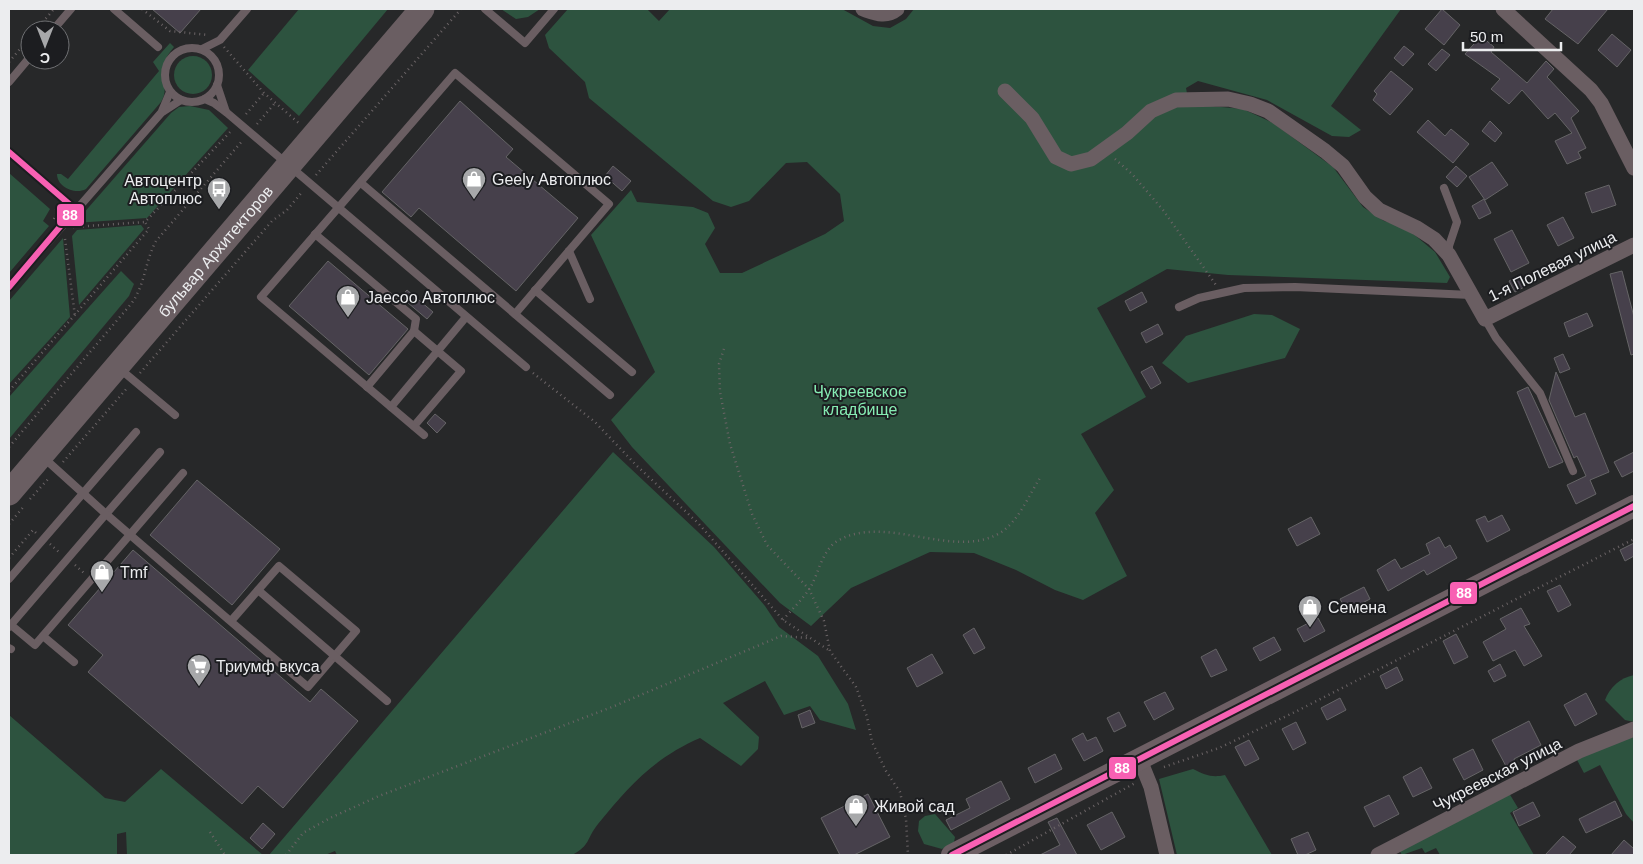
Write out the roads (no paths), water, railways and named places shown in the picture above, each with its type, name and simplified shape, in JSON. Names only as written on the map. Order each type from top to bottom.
[{"type":"main road","name":"бульвар Архитекторов","points":[[9,493],[49,462],[125,373],[284,161],[407,9]]},
{"type":"main road","name":"бульвар Архитекторов","points":[[9,470],[422,9]]},
{"type":"main road","points":[[952,855],[1144,768],[1634,506]]},
{"type":"street","points":[[863,9],[879,14],[891,14],[897,9]]},
{"type":"street","points":[[1503,9],[1591,90],[1601,103],[1634,168]]},
{"type":"street","points":[[1005,91],[1032,118],[1056,157],[1071,164],[1091,159],[1127,133],[1151,111],[1176,100],[1228,99],[1250,104],[1268,111],[1344,166],[1366,198],[1379,210],[1417,228],[1434,239],[1449,255],[1485,319]]},
{"type":"street","name":"1-я Полевая улица","points":[[1485,319],[1634,245]]},
{"type":"street","name":"Чукреевская улица","points":[[1378,855],[1579,751],[1634,730]]},
{"type":"street","points":[[1144,768],[1167,855]]},
{"type":"lane","points":[[62,20],[72,9]]},
{"type":"lane","points":[[114,9],[158,47]]},
{"type":"lane","points":[[202,49],[220,40],[247,9]]},
{"type":"lane","points":[[485,9],[525,43],[554,9]]},
{"type":"lane","points":[[220,40],[217,52],[220,74],[218,85],[226,112]]},
{"type":"lane","points":[[217,63],[211,54],[202,49],[184,48],[169,58],[164,75],[170,92],[181,100],[189,102],[205,99],[226,112],[526,367]]},
{"type":"lane","points":[[9,82],[20,69]]},
{"type":"lane","points":[[424,435],[261,297],[455,74],[609,204],[515,314]]},
{"type":"lane","points":[[205,99],[218,85]]},
{"type":"lane","points":[[161,113],[170,92]]},
{"type":"lane","points":[[9,287],[76,208],[161,113],[181,100]]},
{"type":"lane","points":[[9,152],[76,208]]},
{"type":"lane","points":[[361,183],[610,395]]},
{"type":"lane","points":[[1444,188],[1457,222],[1448,246],[1449,255]]},
{"type":"lane","points":[[315,234],[416,319],[414,331],[367,386]]},
{"type":"lane","points":[[569,251],[590,299]]},
{"type":"lane","points":[[1179,307],[1222,291],[1244,288],[1295,287],[1472,295]]},
{"type":"lane","points":[[536,290],[632,372]]},
{"type":"lane","points":[[391,407],[466,317]]},
{"type":"lane","points":[[1485,319],[1496,338],[1540,393],[1573,471]]},
{"type":"lane","points":[[414,331],[461,371],[414,426]]},
{"type":"lane","points":[[125,373],[174,415]]},
{"type":"lane","points":[[9,579],[136,432]]},
{"type":"lane","points":[[160,452],[10,626],[35,645],[183,473]]},
{"type":"lane","points":[[49,462],[82,494],[231,622],[308,687],[356,632],[279,566],[231,622]]},
{"type":"lane","points":[[258,590],[387,701]]},
{"type":"lane","points":[[43,636],[74,662]]},
{"type":"place","name":"Geely Автоплюс","points":[[474,200]]},
{"type":"place","name":"Автоцентр Автоплюс","points":[[219,210]]},
{"type":"place","name":"Jaecoo Автоплюс","points":[[348,318]]},
{"type":"place","name":"Tmf","points":[[102,593]]},
{"type":"place","name":"Семена","points":[[1310,628]]},
{"type":"place","name":"Триумф вкуса","points":[[199,687]]},
{"type":"place","name":"Живой сад","points":[[856,827]]},
{"type":"park label","name":"Чукреевское кладбище","points":[[860,400]]}]
